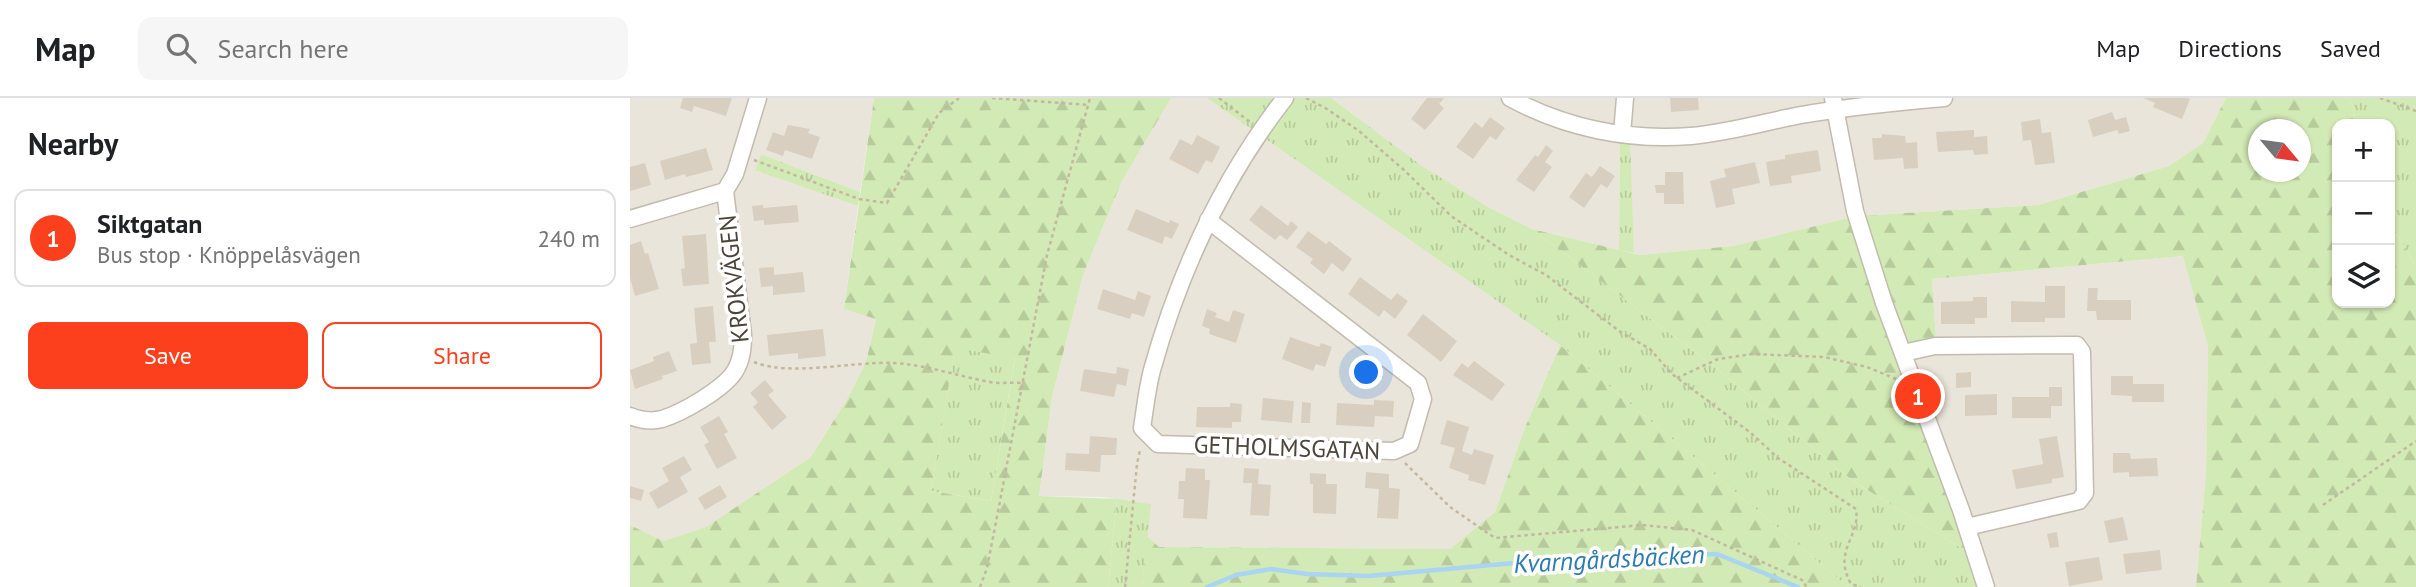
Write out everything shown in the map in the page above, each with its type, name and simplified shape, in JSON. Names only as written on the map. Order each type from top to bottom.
[{"type":"street","points":[[630,219],[725,191],[735,174],[758,98]]},
{"type":"street","points":[[1149,435],[1142,428],[1152,373],[1169,315],[1208,220],[1284,98]]},
{"type":"street","points":[[1510,98],[1547,116],[1572,124],[1648,137],[1692,136],[1834,104],[1944,98]]},
{"type":"street","points":[[1622,134],[1625,98]]},
{"type":"street","points":[[1834,104],[1855,211],[1884,303],[1967,527],[1986,587]]},
{"type":"street","name":"KROKVÄGEN","points":[[630,416],[645,420],[660,419],[713,393],[729,380],[741,356],[743,334],[725,191]]},
{"type":"street","name":"GETHOLMSGATAN","points":[[1149,435],[1158,444],[1394,451],[1410,444],[1423,399],[1418,383],[1208,220]]},
{"type":"street","points":[[1903,353],[1936,346],[2077,345],[2082,352],[2085,493],[2079,501],[1967,527]]},
{"type":"path","points":[[741,156],[859,199],[887,203],[939,113],[959,98]]},
{"type":"path","points":[[992,98],[1088,105]]},
{"type":"path","points":[[980,587],[987,568],[1052,233],[1090,98]]},
{"type":"path","points":[[1219,98],[1262,130]]},
{"type":"path","points":[[1306,98],[1359,131],[1451,216],[1509,255],[1546,275],[1619,331],[1650,349],[1677,378],[1751,433],[1778,458],[1856,509],[1854,529],[1844,554],[1846,575],[1851,584],[1861,587]]},
{"type":"path","points":[[2380,98],[2416,111]]},
{"type":"path","points":[[1677,378],[1718,359],[1752,354],[1824,357],[1867,367],[1902,381]]},
{"type":"path","points":[[741,356],[763,366],[793,368],[866,362],[930,366],[994,383],[1022,383]]},
{"type":"path","points":[[1125,587],[1137,464],[1140,451],[1149,435]]},
{"type":"path","points":[[2323,505],[2416,441]]},
{"type":"path","points":[[1394,451],[1450,507],[1495,538],[1642,525],[1692,530],[1804,581],[1806,587]]},
{"type":"shaded area","points":[[630,98],[874,98],[860,192],[761,154],[755,169],[858,206],[844,309],[876,318],[866,362],[849,396],[811,457],[706,527],[663,541],[630,525]]},
{"type":"shaded area","points":[[1171,98],[1207,98],[1560,345],[1524,430],[1495,512],[1450,549],[1159,547],[1147,536],[1150,504],[1102,497],[1039,496],[1052,397],[1083,275],[1122,181]]},
{"type":"shaded area","points":[[1331,98],[2226,98],[2203,143],[2169,166],[2038,205],[1857,216],[1733,246],[1640,255],[1634,253],[1629,137],[1620,136],[1619,250],[1532,229],[1490,208],[1421,166]]},
{"type":"shaded area","points":[[2184,256],[2208,346],[2206,473],[2196,587],[1986,587],[1902,352],[1936,340],[1932,279]]},
{"type":"green space","points":[[874,98],[1171,98],[1122,181],[1083,275],[1052,397],[1039,496],[1117,499],[1108,587],[630,587],[630,525],[663,541],[706,527],[811,457],[849,396],[866,362],[876,319],[844,309]],"holes":[[[955,348],[1015,358],[991,501],[931,491]]]},
{"type":"green space","points":[[1207,98],[1331,98],[1422,166],[1490,208],[1532,229],[1717,369],[1853,481],[1979,559],[1986,587],[1848,587],[1560,345]]},
{"type":"green space","points":[[2226,98],[2349,98],[2354,108],[2355,119],[2332,119],[2332,308],[2395,308],[2395,231],[2416,266],[2416,587],[2196,587],[2206,473],[2208,346],[2183,256],[1932,279],[1936,340],[1903,351],[1979,559],[1853,481],[1717,369],[1532,229],[1640,255],[1733,246],[1857,216],[2038,205],[2169,166],[2203,143]]},
{"type":"green space","points":[[2349,98],[2416,98],[2416,266],[2395,231],[2395,119],[2355,119],[2354,108]]},
{"type":"green space","points":[[1620,136],[1630,137],[1634,253],[1619,250]]},
{"type":"green space","points":[[761,154],[860,192],[858,206],[755,170]]},
{"type":"green space","points":[[1560,345],[1848,587],[1142,587],[1147,536],[1159,547],[1450,549],[1495,512],[1524,430]]},
{"type":"green space","points":[[955,347],[1015,357],[991,501],[931,491]]},
{"type":"green space","points":[[1117,499],[1151,504],[1142,587],[1108,587]]},
{"type":"building","points":[[683,98],[732,98],[726,116],[694,106],[692,112],[680,108]]},
{"type":"building","points":[[1427,98],[1444,98],[1439,104],[1444,108],[1425,130],[1411,119]]},
{"type":"building","points":[[1670,98],[1698,98],[1699,110],[1671,112]]},
{"type":"building","points":[[2143,98],[2190,99],[2182,119],[2153,107],[2155,103]]},
{"type":"building","points":[[2112,112],[2115,120],[2126,117],[2130,131],[2119,134],[2117,130],[2093,137],[2088,120]]},
{"type":"building","points":[[1490,117],[1505,128],[1496,140],[1490,136],[1473,159],[1456,147],[1475,122],[1482,128]]},
{"type":"building","points":[[2040,119],[2042,133],[2051,132],[2055,163],[2035,165],[2031,140],[2023,141],[2021,122]]},
{"type":"building","points":[[788,125],[810,129],[808,133],[820,137],[812,159],[785,150],[783,156],[766,150],[773,132],[784,136]]},
{"type":"building","points":[[1974,130],[1974,137],[1987,136],[1988,154],[1974,155],[1973,150],[1938,152],[1936,132]]},
{"type":"building","points":[[1882,134],[1905,136],[1906,143],[1917,142],[1918,168],[1904,169],[1903,158],[1874,160],[1872,138],[1882,138]]},
{"type":"building","points":[[1197,135],[1220,147],[1212,163],[1206,160],[1198,174],[1169,159],[1180,139],[1192,145]]},
{"type":"building","points":[[1546,145],[1553,151],[1545,162],[1552,167],[1534,192],[1516,180]]},
{"type":"building","points":[[706,148],[713,170],[665,180],[660,161]]},
{"type":"building","points":[[1818,150],[1821,171],[1791,176],[1792,183],[1770,186],[1766,162],[1785,159],[1785,155]]},
{"type":"building","points":[[1755,162],[1760,183],[1732,189],[1735,204],[1716,208],[1710,181],[1726,177],[1724,169]]},
{"type":"building","points":[[645,163],[651,185],[630,191],[630,167]]},
{"type":"building","points":[[1600,166],[1615,176],[1607,188],[1601,184],[1584,208],[1569,197],[1586,173],[1592,177]]},
{"type":"building","points":[[1665,172],[1683,172],[1684,204],[1664,204],[1664,193],[1656,193],[1655,185],[1665,185]]},
{"type":"building","points":[[763,205],[763,208],[797,205],[799,222],[764,225],[764,220],[754,221],[752,206]]},
{"type":"building","points":[[1261,205],[1288,226],[1291,221],[1298,227],[1287,240],[1280,235],[1275,240],[1249,220]]},
{"type":"building","points":[[1136,209],[1169,223],[1170,220],[1179,224],[1172,239],[1165,236],[1162,244],[1127,230]]},
{"type":"building","points":[[1308,231],[1326,244],[1329,241],[1352,259],[1343,272],[1332,263],[1324,274],[1310,263],[1313,259],[1296,247]]},
{"type":"building","points":[[706,234],[709,284],[683,286],[681,269],[685,268],[682,236]]},
{"type":"building","points":[[641,241],[645,254],[648,253],[659,289],[635,296],[630,278],[630,245]]},
{"type":"building","points":[[774,267],[774,275],[803,272],[805,292],[773,295],[773,286],[761,287],[759,268]]},
{"type":"building","points":[[1360,277],[1391,300],[1397,293],[1408,301],[1395,319],[1384,310],[1379,317],[1348,294]]},
{"type":"building","points":[[2045,286],[2065,286],[2065,318],[2045,318],[2045,322],[2011,322],[2011,301],[2045,302]]},
{"type":"building","points":[[2088,288],[2098,288],[2097,300],[2131,300],[2131,320],[2097,320],[2096,311],[2087,311]]},
{"type":"building","points":[[1103,289],[1135,300],[1138,291],[1151,296],[1144,317],[1132,313],[1130,319],[1097,309]]},
{"type":"building","points":[[1973,297],[1987,297],[1987,318],[1975,318],[1975,324],[1941,324],[1941,302],[1973,301]]},
{"type":"building","points":[[713,306],[716,342],[709,342],[711,363],[692,365],[690,344],[697,343],[694,308]]},
{"type":"building","points":[[1207,309],[1217,313],[1215,317],[1229,322],[1233,310],[1245,314],[1236,343],[1209,334],[1210,329],[1202,326]]},
{"type":"building","points":[[1423,314],[1457,341],[1441,362],[1407,335]]},
{"type":"building","points":[[823,329],[826,356],[798,359],[798,353],[769,356],[767,335]]},
{"type":"building","points":[[1290,337],[1319,347],[1321,343],[1332,347],[1325,367],[1316,364],[1313,371],[1282,359]]},
{"type":"building","points":[[669,351],[677,371],[635,389],[630,370],[654,361],[653,357]]},
{"type":"building","points":[[1474,361],[1505,384],[1492,401],[1453,375],[1462,363],[1468,368]]},
{"type":"building","points":[[1117,367],[1129,369],[1126,386],[1117,384],[1114,397],[1080,391],[1084,369],[1116,374]]},
{"type":"building","points":[[1971,372],[1971,387],[1956,388],[1956,373]]},
{"type":"building","points":[[2111,376],[2133,376],[2133,384],[2164,384],[2164,402],[2132,402],[2132,396],[2111,395]]},
{"type":"building","points":[[765,380],[774,391],[768,395],[787,417],[772,430],[753,407],[758,402],[750,393]]},
{"type":"building","points":[[2049,387],[2062,387],[2062,406],[2051,406],[2051,418],[2012,418],[2012,397],[2049,397]]},
{"type":"building","points":[[1997,394],[1997,415],[1965,416],[1965,395]]},
{"type":"building","points":[[1263,398],[1294,401],[1292,423],[1261,420]]},
{"type":"building","points":[[1374,400],[1394,401],[1393,417],[1375,416],[1374,427],[1336,425],[1337,403],[1374,405]]},
{"type":"building","points":[[1302,402],[1311,403],[1310,423],[1301,423]]},
{"type":"building","points":[[1230,403],[1242,404],[1241,422],[1232,422],[1232,428],[1196,427],[1197,407],[1230,407]]},
{"type":"building","points":[[719,416],[728,432],[724,434],[737,458],[717,469],[704,445],[709,442],[700,427]]},
{"type":"building","points":[[1447,420],[1469,427],[1462,451],[1472,455],[1474,449],[1494,455],[1485,485],[1468,480],[1469,475],[1449,468],[1455,448],[1440,444]]},
{"type":"building","points":[[1090,436],[1117,438],[1116,455],[1101,455],[1100,472],[1065,470],[1066,453],[1089,454]]},
{"type":"building","points":[[2057,436],[2064,477],[2052,479],[2052,483],[2016,489],[2012,470],[2043,464],[2039,439]]},
{"type":"building","points":[[2113,453],[2130,453],[2131,459],[2157,458],[2158,476],[2129,477],[2129,472],[2113,473]]},
{"type":"building","points":[[684,456],[692,470],[680,477],[688,492],[658,509],[649,493],[669,481],[662,468]]},
{"type":"building","points":[[1186,468],[1205,469],[1205,480],[1210,480],[1207,519],[1183,518],[1184,499],[1178,499],[1179,481],[1185,481]]},
{"type":"building","points":[[1244,468],[1259,469],[1258,484],[1271,485],[1269,516],[1250,515],[1252,483],[1243,483]]},
{"type":"building","points":[[1366,472],[1389,474],[1389,488],[1400,489],[1398,519],[1377,518],[1379,489],[1365,488]]},
{"type":"building","points":[[1310,473],[1326,474],[1326,484],[1337,484],[1336,514],[1313,513],[1313,484],[1310,484]]},
{"type":"building","points":[[720,485],[727,497],[705,510],[698,498]]},
{"type":"building","points":[[630,486],[644,490],[641,501],[630,498]]},
{"type":"building","points":[[2123,517],[2128,540],[2109,543],[2104,521]]},
{"type":"building","points":[[2057,532],[2059,547],[2050,548],[2047,534]]},
{"type":"building","points":[[2160,550],[2162,570],[2126,574],[2123,554]]},
{"type":"building","points":[[2099,557],[2103,580],[2069,586],[2065,562]]},
{"type":"waterway","name":"Kvarngårdsbäcken","points":[[1207,587],[1236,575],[1271,569],[1307,574],[1368,576],[1536,561],[1717,554],[1798,587]]},
{"type":"place","name":"Siktgatan","points":[[1918,396]]}]
